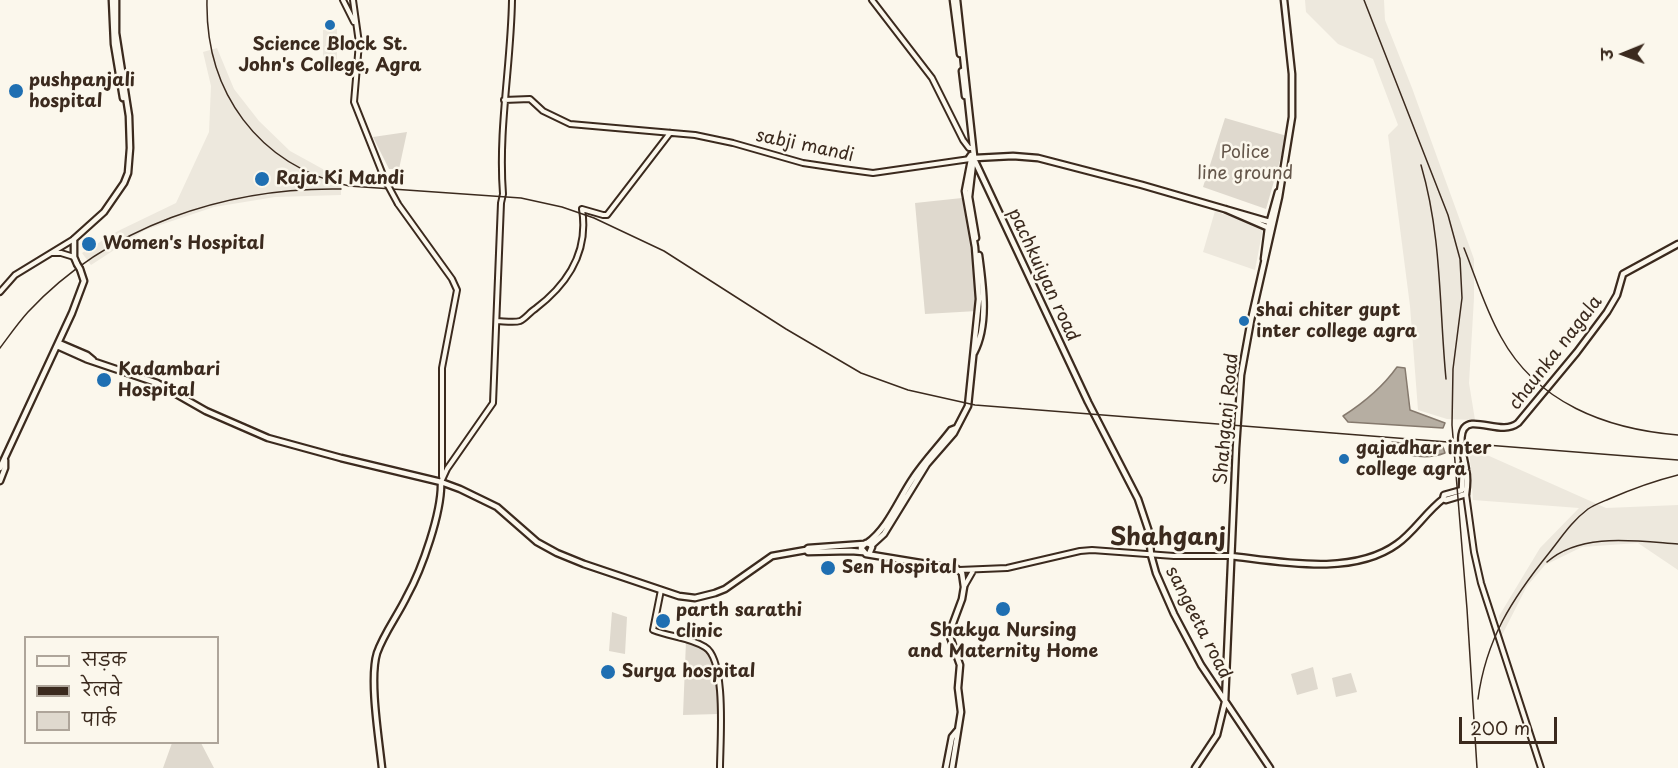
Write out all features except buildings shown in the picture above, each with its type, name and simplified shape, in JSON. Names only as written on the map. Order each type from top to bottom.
[{"type":"main road","points":[[0,468],[58,345],[84,281],[74,257],[72,244],[74,239],[104,212],[126,179],[130,156],[129,121],[126,116],[119,61],[114,0]]},
{"type":"main road","name":"Shahganj Road","points":[[1195,768],[1217,735],[1225,702],[1239,397],[1250,326],[1292,117],[1292,74],[1284,0]]},
{"type":"main road","points":[[806,550],[808,552],[851,551],[868,548],[882,530],[918,470],[951,430],[956,428],[968,406],[973,354],[978,343],[982,320],[980,278],[967,191],[972,148],[955,3]]},
{"type":"main road","points":[[972,158],[1013,156],[1038,158],[1142,185],[1270,225]]},
{"type":"main road","name":"pachkuiyan road","points":[[972,158],[1088,402],[1138,499],[1149,532],[1151,555]]},
{"type":"main road","name":"chaunka nagala","points":[[1464,492],[1461,470],[1464,461],[1461,433],[1465,427],[1472,424],[1509,427],[1518,423],[1607,312],[1617,296],[1623,274],[1678,244]]},
{"type":"main road","points":[[58,345],[86,359],[157,383],[206,411],[268,438],[341,458],[441,480],[491,503],[537,542],[557,553],[661,590],[695,598],[725,590],[772,556],[808,548],[851,546],[868,548],[881,556],[959,570],[963,576],[962,599],[949,634],[960,667],[958,688],[961,712],[952,768]]},
{"type":"main road","points":[[0,481],[5,468],[5,460]]},
{"type":"main road","points":[[382,768],[375,662],[391,624],[408,596],[417,575],[440,499],[441,480]]},
{"type":"main road","points":[[1231,556],[1314,564],[1345,563],[1375,555],[1400,542],[1443,499],[1446,500],[1464,492]]},
{"type":"main road","name":"sangeeta road","points":[[1151,555],[1156,575],[1201,665],[1270,768]]},
{"type":"main road","points":[[946,768],[952,737],[957,731]]},
{"type":"street","points":[[343,0],[356,25]]},
{"type":"street","points":[[353,0],[359,43],[354,102],[385,180],[398,204],[452,279],[457,290],[442,364],[441,480]]},
{"type":"street","points":[[441,480],[494,403],[503,194],[504,100],[512,35],[512,0]]},
{"type":"street","points":[[872,0],[932,78],[963,140],[972,148]]},
{"type":"street","name":"sabji mandi","points":[[504,100],[530,99],[543,111],[570,124],[671,132],[718,140],[812,165],[870,173],[898,171],[972,158]]},
{"type":"street","points":[[497,321],[520,321],[560,287],[579,256],[582,239],[582,209],[608,215],[671,132]]},
{"type":"street","points":[[0,292],[15,275],[74,239]]},
{"type":"street","points":[[49,254],[61,253],[74,257]]},
{"type":"street","points":[[1464,492],[1481,583],[1541,768]]},
{"type":"street","points":[[959,570],[1007,568],[1080,551],[1231,556]]},
{"type":"street","points":[[964,586],[973,570]]},
{"type":"street","points":[[661,590],[653,630],[708,648],[715,657],[719,679],[720,768]]},
{"type":"shaded area","points":[[1305,0],[1384,0],[1385,20],[1474,259],[1469,383],[1475,420],[1447,419],[1418,410],[1410,306],[1388,135],[1398,125],[1373,59],[1338,44],[1306,12]]},
{"type":"shaded area","points":[[337,29],[337,61],[323,60],[323,30]]},
{"type":"shaded area","points":[[217,48],[234,89],[259,121],[290,151],[341,179],[341,195],[275,197],[214,207],[145,230],[91,265],[82,253],[118,231],[176,203],[209,132],[211,86],[203,52]]},
{"type":"shaded area","points":[[1215,211],[1263,228],[1255,270],[1203,252]]},
{"type":"shaded area","points":[[1397,367],[1405,368],[1410,410],[1445,423],[1443,428],[1348,422],[1343,416],[1373,394]]},
{"type":"shaded area","points":[[1392,442],[1443,447],[1445,453],[1425,457],[1412,455],[1392,450]]},
{"type":"shaded area","points":[[1469,447],[1606,508],[1678,505],[1678,570],[1638,543],[1582,547],[1545,565],[1527,586],[1502,635],[1499,616],[1540,548],[1579,508],[1473,500]]},
{"type":"green space","name":"Police line ground","points":[[1225,118],[1287,136],[1266,209],[1203,187]]},
{"type":"green space","points":[[407,132],[399,169],[389,169],[373,137]]},
{"type":"green space","points":[[962,198],[976,282],[977,311],[925,314],[915,203]]},
{"type":"green space","points":[[612,612],[627,617],[625,654],[609,651]]},
{"type":"green space","points":[[686,641],[699,646],[714,660],[719,679],[718,714],[683,715]]},
{"type":"green space","points":[[1313,667],[1318,689],[1297,695],[1291,674]]},
{"type":"green space","points":[[1351,673],[1357,692],[1336,697],[1332,678]]},
{"type":"green space","points":[[172,744],[202,744],[214,768],[163,768]]},
{"type":"railway","points":[[207,0],[209,34],[216,65],[227,94],[243,120],[264,142],[288,161],[317,176],[349,186],[521,198],[562,207],[594,218],[664,251],[786,329],[861,373],[908,390],[975,405],[1678,460]]},
{"type":"railway","points":[[1364,0],[1448,215],[1460,259],[1462,298],[1453,369],[1452,425],[1477,768]]},
{"type":"railway","points":[[1421,165],[1433,219],[1446,379]]},
{"type":"railway","points":[[0,348],[28,312],[60,282],[94,256],[132,235],[171,218],[213,204],[255,195],[298,190],[341,189]]},
{"type":"railway","points":[[1464,248],[1495,326],[1516,360],[1534,379],[1576,409],[1600,419],[1651,432],[1678,435]]},
{"type":"railway","points":[[1478,699],[1487,657],[1512,604],[1572,524],[1595,505],[1678,475]]},
{"type":"railway","points":[[1547,562],[1561,552],[1592,542],[1627,540],[1678,544]]},
{"type":"place","name":"Science Block St. John's College, Agra","points":[[330,25]]},
{"type":"place","name":"pushpanjali hospital","points":[[16,91]]},
{"type":"place","name":"Raja Ki Mandi","points":[[262,179]]},
{"type":"place","name":"Women's Hospital","points":[[89,244]]},
{"type":"place","name":"shai chiter gupt inter college agra","points":[[1244,321]]},
{"type":"place","name":"Kadambari Hospital","points":[[104,380]]},
{"type":"place","name":"gajadhar inter college agra","points":[[1344,459]]},
{"type":"place","name":"Sen Hospital","points":[[828,568]]},
{"type":"place","name":"Shakya Nursing and Maternity Home","points":[[1003,609]]},
{"type":"place","name":"parth sarathi clinic","points":[[663,621]]},
{"type":"place","name":"Surya hospital","points":[[608,672]]},
{"type":"district","name":"Shahganj","points":[[1168,538]]}]
